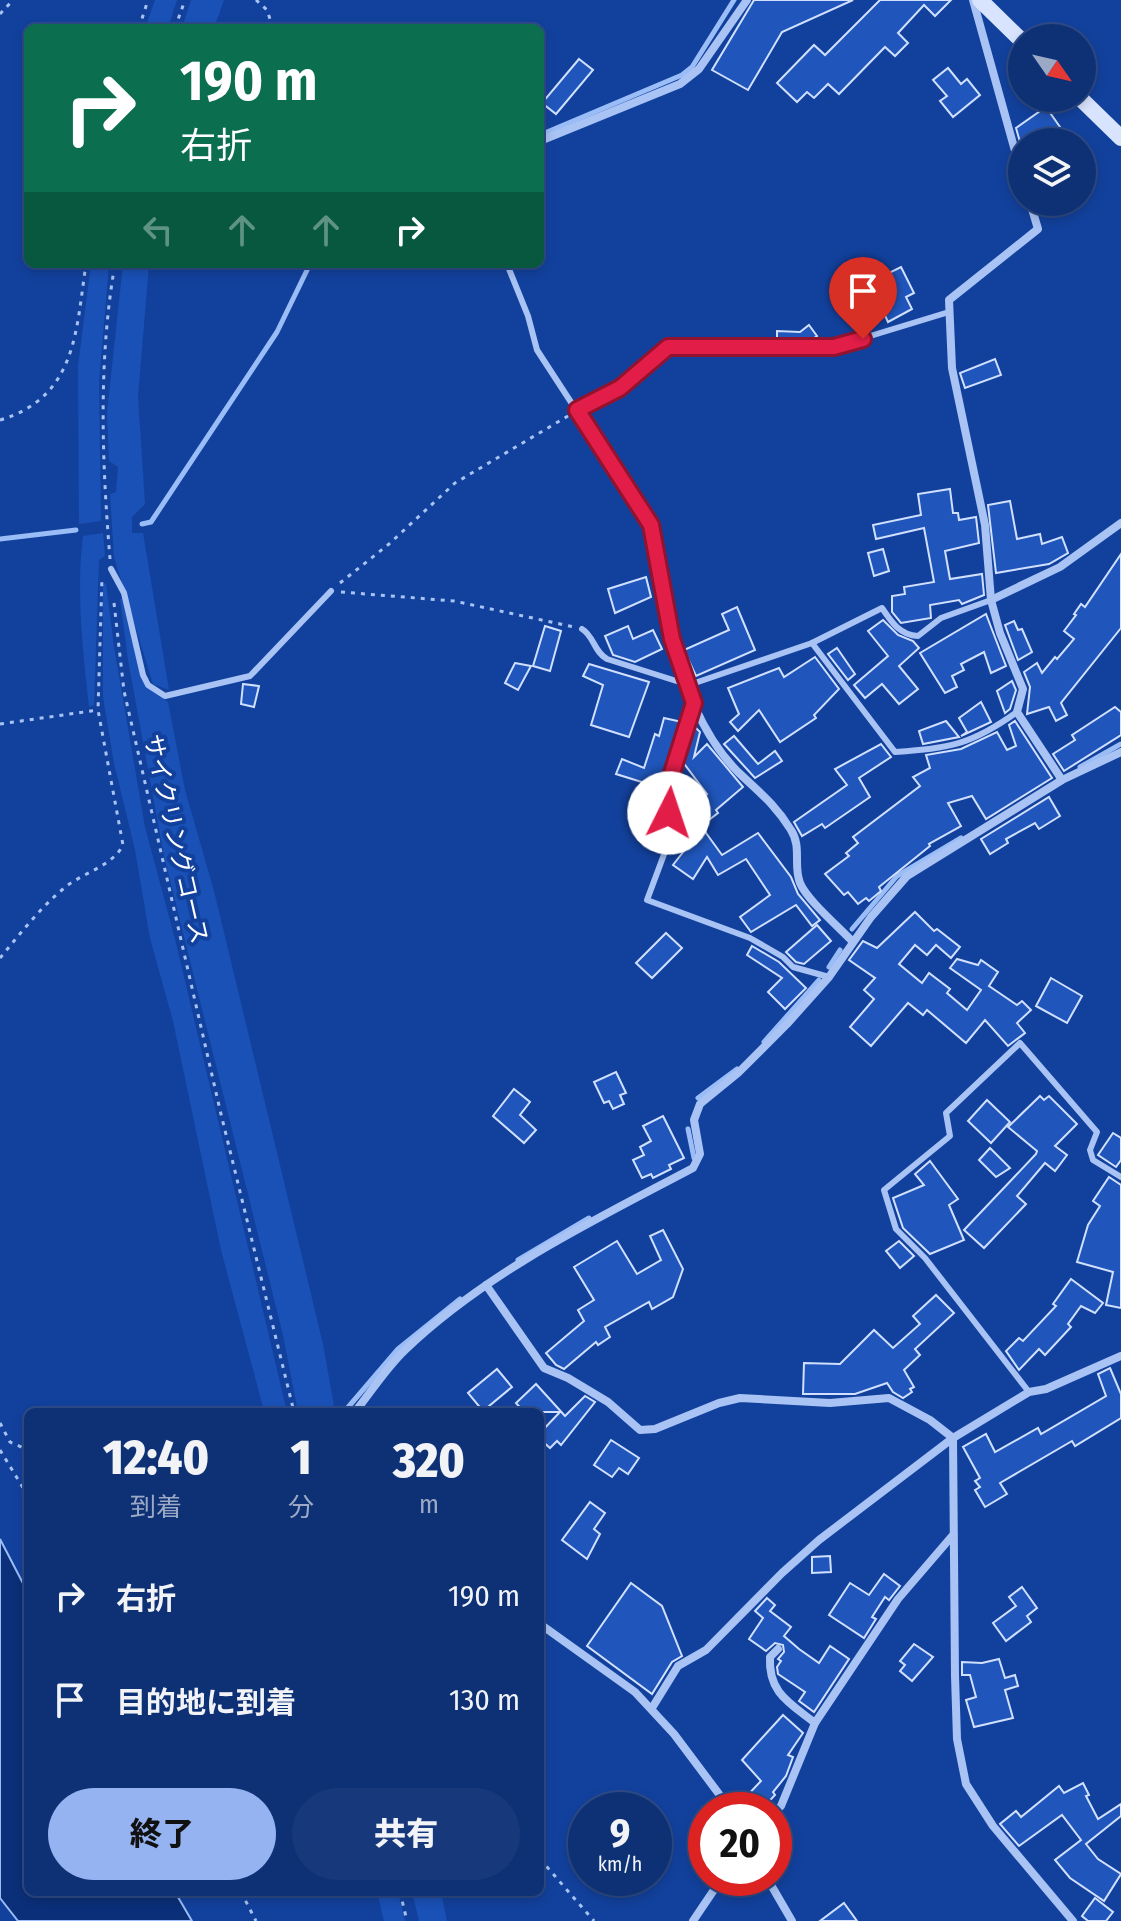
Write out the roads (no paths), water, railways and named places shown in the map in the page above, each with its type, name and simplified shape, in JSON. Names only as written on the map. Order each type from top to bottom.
[{"type":"street","points":[[544,139],[680,84],[699,69],[747,0]]},
{"type":"street","points":[[973,0],[1009,128]]},
{"type":"street","points":[[980,0],[1008,27]]},
{"type":"street","points":[[1094,112],[1121,138]]},
{"type":"street","points":[[1034,216],[1038,229],[949,300],[949,312],[952,368],[985,525],[991,600],[1000,633],[1023,689],[1017,712],[1062,780]]},
{"type":"street","points":[[991,600],[1060,567],[1121,523]]},
{"type":"street","points":[[669,625],[694,703],[715,744],[738,771],[769,798],[798,840],[800,883],[853,942]]},
{"type":"street","points":[[358,1408],[404,1351],[486,1285],[556,1241],[693,1168],[700,1154],[694,1120],[700,1104],[738,1073],[829,977],[907,876],[1062,780],[1121,752]]},
{"type":"street","points":[[486,1285],[544,1368],[568,1378],[608,1402],[640,1430],[655,1429],[719,1403],[740,1398],[830,1403],[889,1398],[930,1420],[953,1438]]},
{"type":"street","points":[[652,1708],[678,1666],[706,1650],[819,1540],[953,1438],[1029,1392],[1046,1389],[1121,1356]]},
{"type":"street","points":[[953,1438],[952,1600],[957,1739],[966,1784],[993,1826],[1073,1921]]},
{"type":"street","points":[[787,1792],[815,1723],[898,1599],[954,1535]]},
{"type":"street","points":[[544,1627],[635,1692],[652,1708],[717,1792]]},
{"type":"street","points":[[778,1649],[770,1657],[771,1681],[782,1697],[815,1723]]},
{"type":"street","points":[[693,1921],[710,1896]]},
{"type":"street","points":[[777,1896],[792,1921]]},
{"type":"lane","points":[[509,268],[528,316],[537,350],[651,525],[669,625]]},
{"type":"lane","points":[[577,410],[620,388],[668,347],[834,347],[949,312]]},
{"type":"lane","points":[[111,569],[124,593],[143,675],[148,685],[165,696],[250,676],[331,591]]},
{"type":"lane","points":[[582,629],[588,633],[600,655],[607,659],[689,685],[812,643],[882,608],[892,624],[907,635],[918,636],[941,618],[991,600]]},
{"type":"lane","points":[[812,643],[895,752],[950,748],[986,734],[1017,712]]},
{"type":"lane","points":[[694,703],[666,792],[672,833],[647,900],[750,938],[783,957],[793,967],[829,977]]},
{"type":"lane","points":[[1029,1392],[925,1258],[896,1229],[884,1190],[950,1136],[946,1113],[1020,1043],[1097,1132],[1090,1150],[1093,1160],[1121,1177]]},
{"type":"waterway","points":[[544,133],[682,75],[692,67],[734,0]]},
{"type":"waterway","points":[[142,524],[151,522],[277,332],[308,268]]},
{"type":"waterway","points":[[0,539],[76,530]]},
{"type":"waterway","points":[[1080,767],[1121,744]]},
{"type":"waterway","points":[[852,929],[897,876],[961,838]]},
{"type":"waterway","points":[[829,967],[840,950]]},
{"type":"waterway","points":[[764,1042],[819,980]]},
{"type":"waterway","points":[[698,1098],[737,1069]]},
{"type":"waterway","points":[[688,1129],[694,1158]]},
{"type":"waterway","points":[[518,1260],[589,1218]]},
{"type":"waterway","points":[[347,1408],[398,1349],[460,1299]]}]
